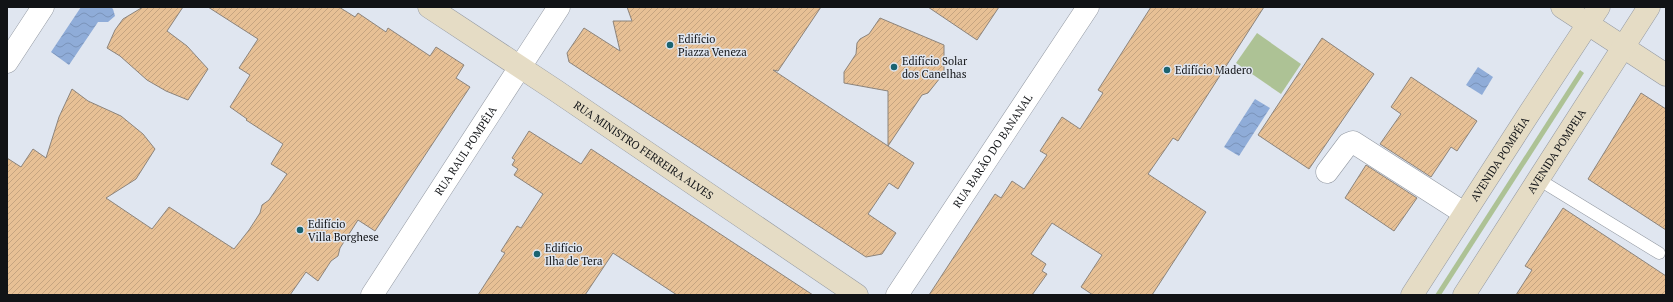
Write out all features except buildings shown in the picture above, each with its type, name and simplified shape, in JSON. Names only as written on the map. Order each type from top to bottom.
[{"type":"main road","name":"RUA MINISTRO FERREIRA ALVES","points":[[429,7],[858,295]]},
{"type":"main road","points":[[1562,7],[1594,15],[1623,47],[1666,75]]},
{"type":"main road","name":"AVENIDA POMPEIA","points":[[1464,295],[1649,7]]},
{"type":"main road","name":"AVENIDA POMPÉIA","points":[[1412,295],[1594,15]]},
{"type":"street","points":[[7,62],[43,7]]},
{"type":"street","name":"RUA RAUL POMPÉIA","points":[[372,295],[559,7]]},
{"type":"street","name":"RUA BARÃO DO BANANAL","points":[[898,295],[1088,7]]},
{"type":"street","points":[[1327,172],[1348,144],[1353,142],[1464,213]]},
{"type":"lane","points":[[1538,179],[1659,253]]},
{"type":"green space","points":[[1257,33],[1301,64],[1281,94],[1236,63]]},
{"type":"green space","points":[[1580,70],[1584,73],[1441,295],[1435,295]]},
{"type":"water","points":[[81,7],[111,7],[115,16],[108,22],[98,22],[69,65],[51,52]]},
{"type":"water","points":[[1478,67],[1493,77],[1482,95],[1466,85]]},
{"type":"water","points":[[1255,99],[1270,108],[1239,156],[1224,147]]},
{"type":"place","name":"Edifício Piazza Veneza","points":[[670,45]]},
{"type":"place","name":"Edifício Solar dos Canelhas","points":[[894,67]]},
{"type":"place","name":"Edifício Madero","points":[[1167,70]]},
{"type":"place","name":"Edifício Villa Borghese","points":[[300,230]]},
{"type":"place","name":"Edifício Ilha de Tera","points":[[537,254]]}]
